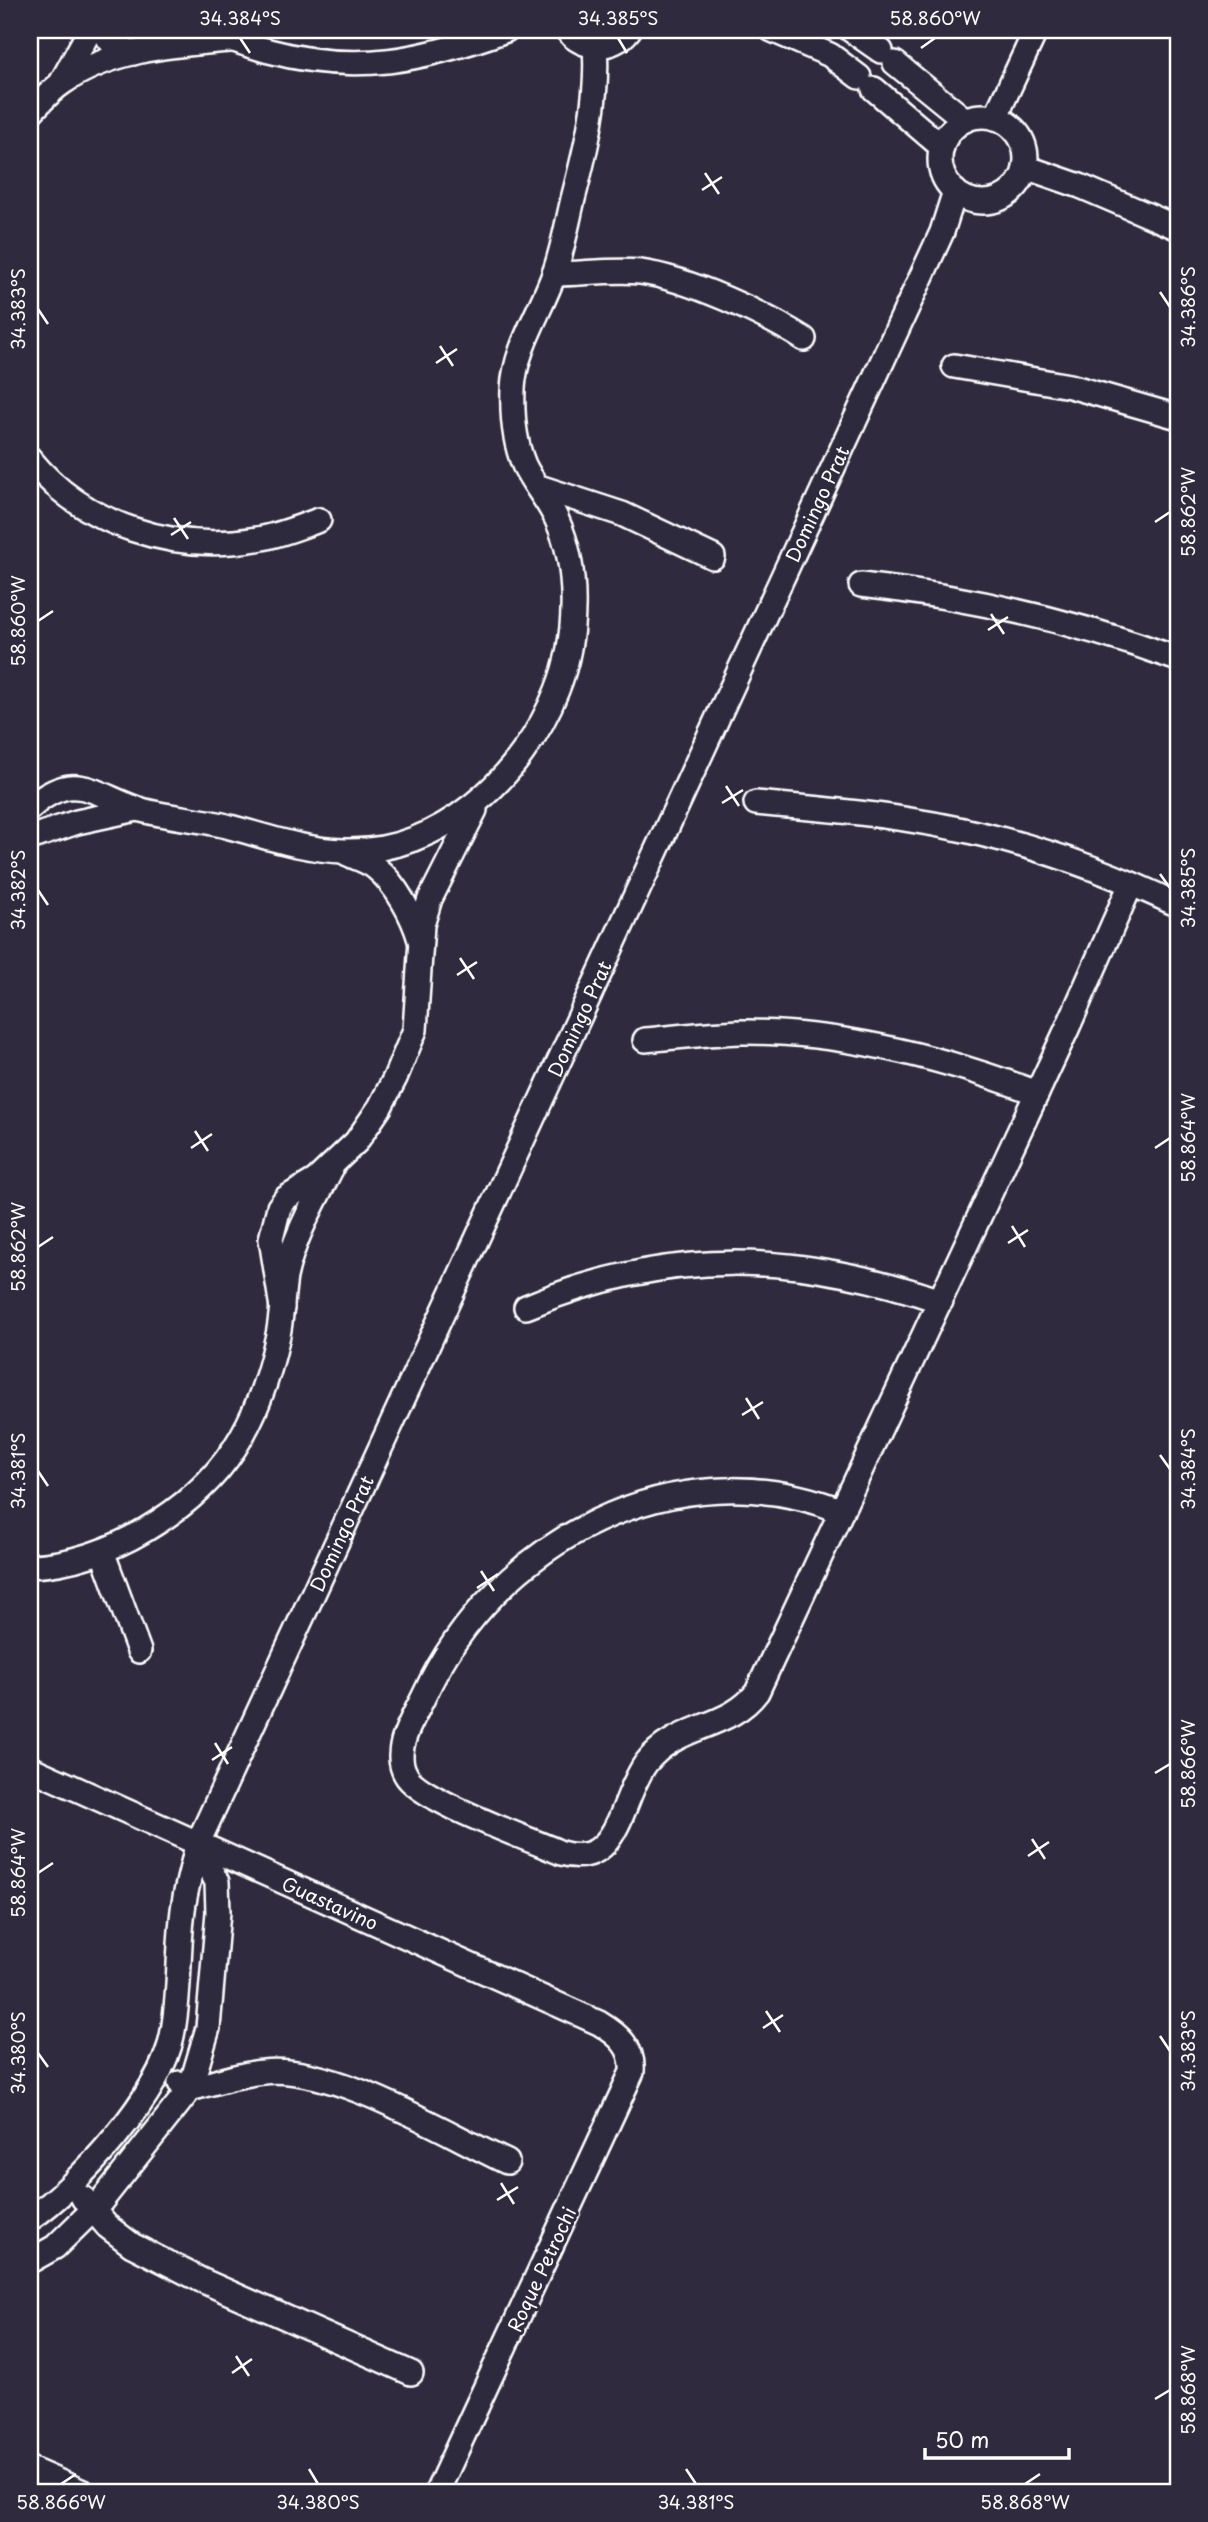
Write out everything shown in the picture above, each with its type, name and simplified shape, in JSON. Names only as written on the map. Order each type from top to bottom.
[{"type":"street","points":[[61,84],[90,30]]},
{"type":"street","points":[[101,30],[113,44],[144,50],[165,40],[169,30]]},
{"type":"street","points":[[30,113],[61,84],[100,64],[144,50],[222,35],[309,62],[360,65],[429,55],[506,30]]},
{"type":"street","points":[[566,30],[578,41],[595,46],[617,41],[629,30]]},
{"type":"street","points":[[772,30],[830,55],[942,147]]},
{"type":"street","points":[[830,55],[848,30],[888,57],[965,120]]},
{"type":"street","points":[[995,118],[1036,30]]},
{"type":"street","points":[[32,820],[50,794],[73,786],[89,788],[137,809],[231,827],[281,843],[342,851],[392,845],[424,836],[458,818],[521,754],[551,706],[565,670],[572,588],[571,568],[559,524],[525,467],[516,439],[512,410],[513,377],[554,274],[582,170],[593,115],[595,46]]},
{"type":"street","points":[[985,116],[995,118],[1006,123],[1022,143],[1025,167],[1013,190],[991,202],[966,198],[955,191],[942,171],[942,147],[947,136],[965,120],[985,116]]},
{"type":"street","points":[[1025,167],[1080,186],[1178,228]]},
{"type":"street","name":"Domingo Prat","points":[[162,2071],[172,2037],[184,1905],[197,1845],[937,244],[955,191]]},
{"type":"street","points":[[554,274],[639,272],[668,278],[781,324],[804,340]]},
{"type":"street","points":[[954,366],[1070,386],[1178,417]]},
{"type":"street","points":[[30,459],[87,509],[129,529],[155,536],[231,543],[261,539],[318,520]]},
{"type":"street","points":[[539,487],[655,527],[713,556]]},
{"type":"street","points":[[559,524],[579,510],[597,505]]},
{"type":"street","points":[[862,585],[920,591],[1029,613],[1122,638],[1178,659]]},
{"type":"street","points":[[89,788],[94,804],[93,817]]},
{"type":"street","points":[[30,1566],[45,1566],[102,1551],[141,1533],[183,1506],[232,1453],[257,1408],[271,1365],[282,1308],[271,1239],[273,1225],[286,1198],[334,1163],[356,1142],[380,1107],[415,1030],[422,925],[432,892],[483,795]]},
{"type":"street","points":[[756,803],[904,818],[951,828],[1072,862],[1178,905]]},
{"type":"street","points":[[32,820],[93,817],[137,809]]},
{"type":"street","points":[[424,836],[437,847],[444,865]]},
{"type":"street","points":[[380,871],[382,856],[392,845]]},
{"type":"street","points":[[342,851],[380,871],[397,894],[421,943]]},
{"type":"street","points":[[842,1511],[819,1502],[768,1491],[699,1493],[644,1503],[582,1528],[553,1544],[500,1586],[452,1645],[430,1682],[401,1750],[401,1765],[406,1776],[428,1795],[561,1853],[575,1857],[593,1854],[606,1843],[637,1778],[656,1752],[676,1736],[733,1714],[757,1692],[941,1301],[1131,884]]},
{"type":"street","points":[[397,894],[410,898],[432,892]]},
{"type":"street","points":[[645,1040],[743,1032],[829,1039],[931,1059],[1037,1093]]},
{"type":"street","points":[[526,1307],[576,1286],[612,1276],[681,1265],[724,1263],[809,1267],[891,1285],[941,1301]]},
{"type":"street","points":[[102,1551],[139,1651]]},
{"type":"street","name":"Guastavino","points":[[30,1768],[599,2023],[626,2045]]},
{"type":"street","points":[[30,2261],[55,2247],[93,2209],[154,2138],[190,2089],[208,2028],[218,1912],[217,1882],[197,1845]]},
{"type":"street","points":[[184,1905],[218,1912]]},
{"type":"street","name":"Roque Petrochi","points":[[437,2492],[632,2072],[633,2058],[626,2045]]},
{"type":"street","points":[[30,2219],[58,2200],[103,2150],[162,2071],[190,2089],[264,2071],[318,2076],[353,2088],[507,2162]]},
{"type":"street","points":[[71,2185],[107,2226],[132,2245],[201,2280],[411,2373]]},
{"type":"street","points":[[30,2469],[83,2492]]}]
